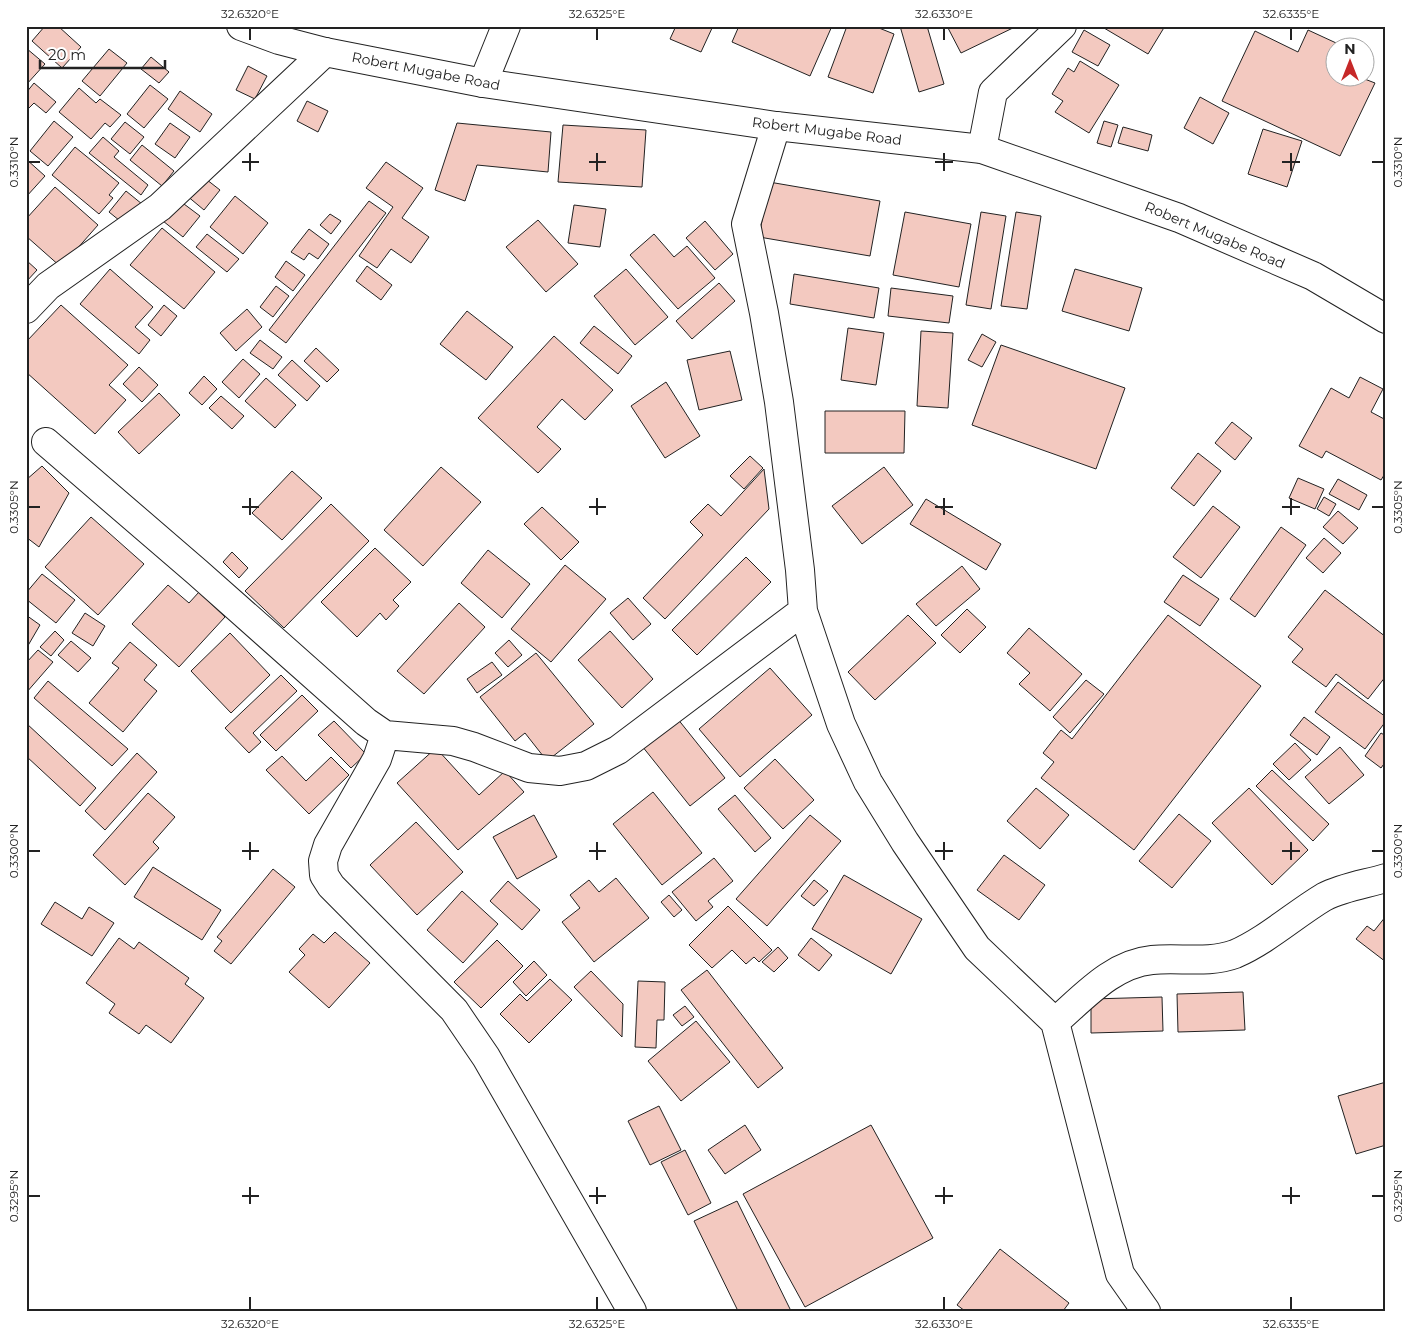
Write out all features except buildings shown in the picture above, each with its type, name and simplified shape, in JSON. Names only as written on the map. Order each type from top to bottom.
[{"type":"street","name":"Robert Mugabe Road","points":[[241,26],[280,40],[325,52],[484,83],[776,126],[982,149],[1179,218],[1313,276],[1386,319]]},
{"type":"street","points":[[484,83],[506,26]]},
{"type":"street","points":[[982,149],[994,92],[1062,26]]},
{"type":"street","points":[[26,309],[48,286],[160,207],[325,52]]},
{"type":"street","points":[[776,126],[746,224],[779,402],[800,570],[803,611],[842,724],[868,782],[877,797],[905,842],[978,948],[1055,1022],[1120,1274],[1146,1311]]},
{"type":"street","points":[[46,442],[197,572],[366,722],[385,735],[453,741],[529,768],[560,770],[586,766],[618,750],[803,611]]},
{"type":"street","points":[[385,735],[377,760],[328,845],[323,861],[324,875],[331,886],[454,1010],[486,1056],[632,1311]]},
{"type":"street","points":[[1055,1022],[1115,971],[1132,963],[1153,959],[1210,959],[1233,954],[1252,946],[1326,897],[1386,878]]}]
